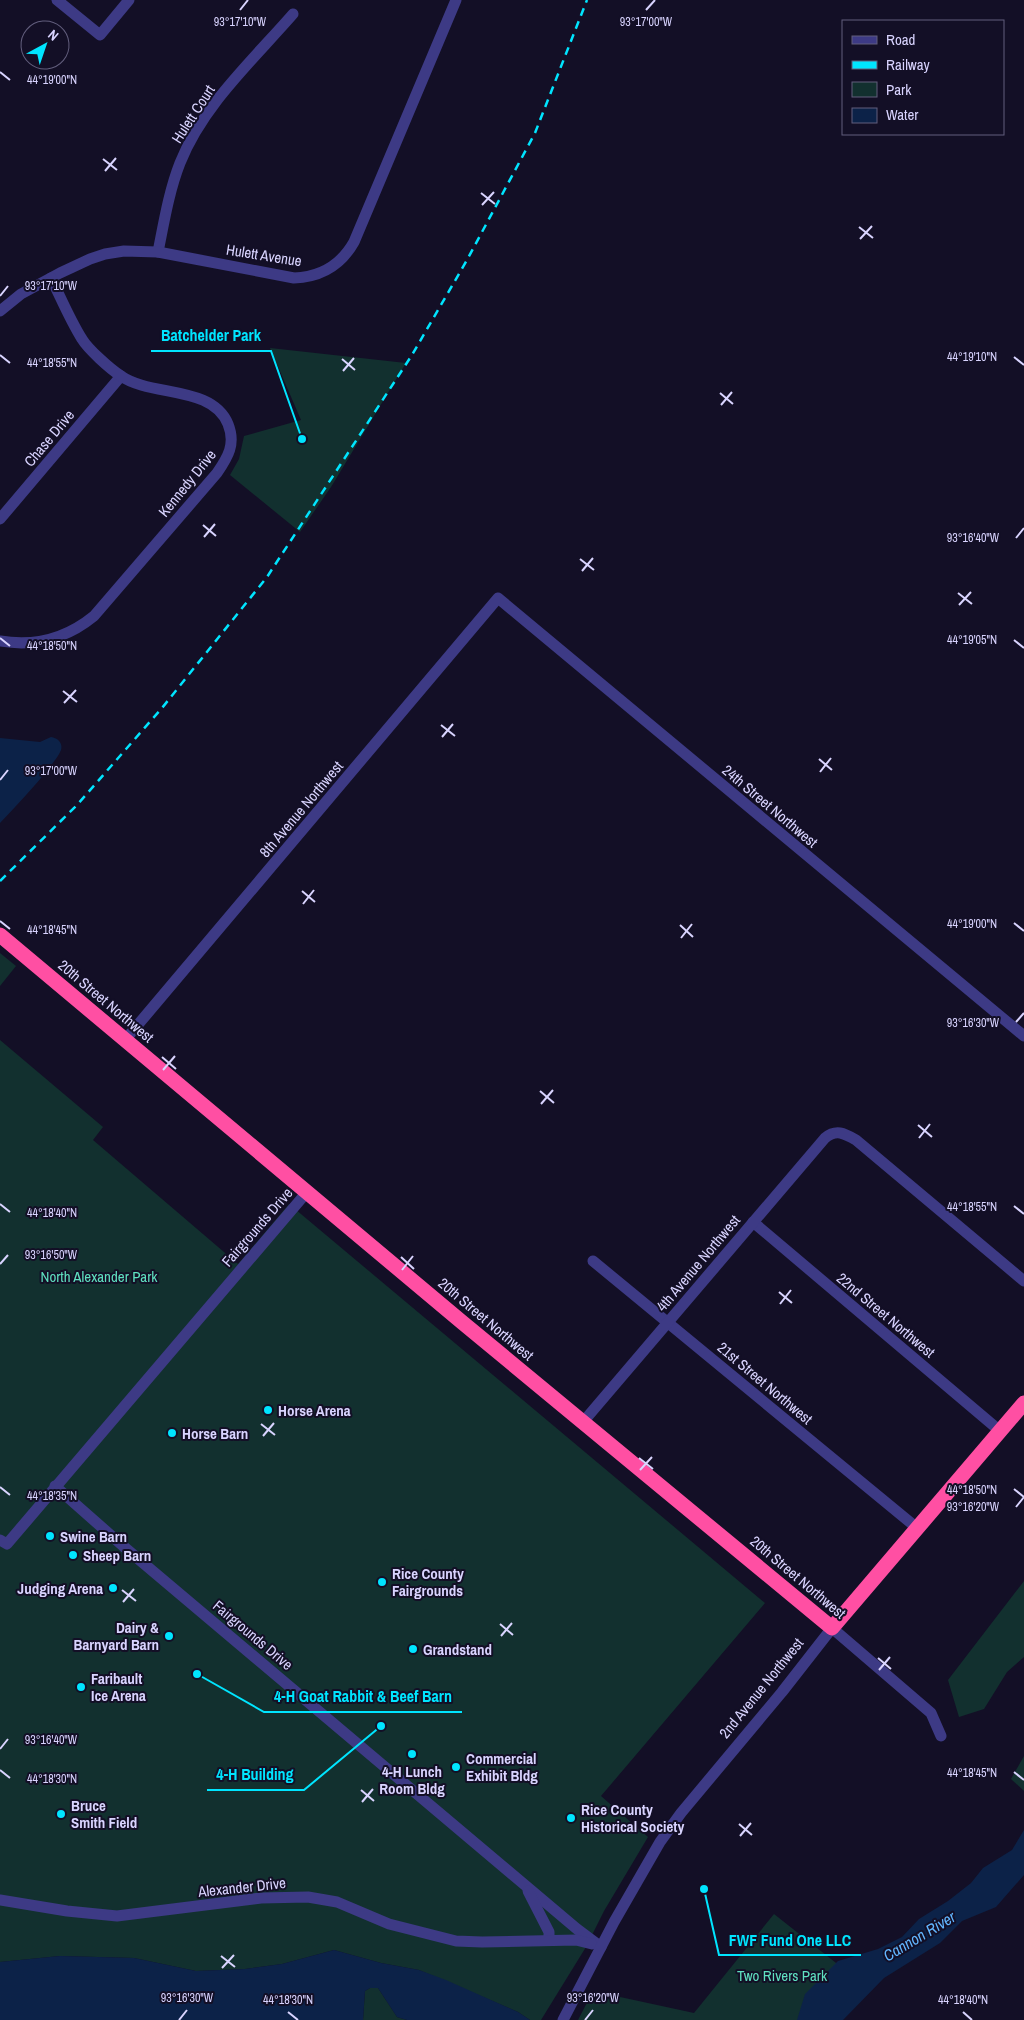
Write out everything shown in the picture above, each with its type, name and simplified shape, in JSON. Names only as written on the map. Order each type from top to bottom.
[{"type":"highway","name":"20th Street Northwest","points":[[0,935],[832,1628]]},
{"type":"highway","name":"2nd Avenue Northwest","points":[[832,1628],[1024,1403]]},
{"type":"street","points":[[56,0],[100,35],[129,0]]},
{"type":"street","name":"Hulett Avenue","points":[[0,311],[21,294],[90,259],[124,251],[158,252],[294,278],[323,272],[340,261],[354,242],[456,0]]},
{"type":"street","name":"Hulett Court","points":[[158,252],[170,192],[190,141],[206,115],[223,94],[293,14]]},
{"type":"street","name":"Kennedy Drive","points":[[0,641],[12,643],[46,641],[76,630],[88,621],[106,604],[211,480],[229,455],[232,436],[226,419],[219,409],[209,402],[141,385],[121,376],[83,341],[51,278]]},
{"type":"street","name":"Chase Drive","points":[[0,519],[121,376]]},
{"type":"street","name":"24th Street Northwest","points":[[498,598],[1024,1036]]},
{"type":"street","name":"8th Avenue Northwest","points":[[125,1040],[498,598]]},
{"type":"street","name":"4th Avenue Northwest","points":[[583,1422],[825,1138],[832,1133],[840,1132],[856,1140],[1024,1281]]},
{"type":"street","name":"Fairgrounds Drive","points":[[4,1542],[55,1486],[307,1192]]},
{"type":"street","name":"22nd Street Northwest","points":[[753,1222],[1000,1431]]},
{"type":"street","name":"21st Street Northwest","points":[[593,1261],[917,1528]]},
{"type":"street","name":"Fairgrounds Drive","points":[[55,1486],[130,1552],[577,1929],[601,1947]]},
{"type":"street","name":"20th Street Northwest","points":[[832,1628],[931,1713],[941,1736]]},
{"type":"street","name":"2nd Avenue Northwest","points":[[566,2015],[630,1892],[670,1827],[782,1692],[832,1628]]},
{"type":"street","name":"Fairgrounds Drive","points":[[524,1883],[549,1932],[549,1940]]},
{"type":"street","name":"Alexander Drive","points":[[0,1900],[76,1912],[117,1916],[261,1898],[294,1896],[329,1900],[389,1924],[456,1941],[576,1940],[601,1947]]},
{"type":"green space","points":[[270,348],[406,363],[331,487],[300,532],[230,475],[239,459],[244,436],[301,420]]},
{"type":"green space","points":[[0,953],[16,966],[0,986]]},
{"type":"green space","name":"North Alexander Park","points":[[0,1040],[103,1127],[93,1140],[238,1264],[289,1204],[765,1603],[601,1796],[648,1837],[604,1911],[586,1947],[541,2020],[530,2020],[518,2012],[419,1970],[381,1963],[334,1950],[282,1964],[245,1969],[196,1971],[134,1958],[60,1956],[0,1962]]},
{"type":"green space","points":[[1024,1581],[1024,1657],[1007,1672],[984,1709],[959,1717],[948,1680]]},
{"type":"green space","points":[[1024,1756],[1024,1791],[1011,1779]]},
{"type":"green space","name":"Two Rivers Park","points":[[774,1914],[850,1974],[817,2020],[578,2020],[591,1995],[597,1992],[694,2013]]},
{"type":"green space","points":[[370,1988],[378,1988],[397,2017],[407,2020],[363,2020],[365,1991]]},
{"type":"water","points":[[51,737],[56,738],[61,743],[59,754],[38,782],[0,823],[0,738],[40,742]]},
{"type":"water","name":"Cannon River","points":[[1024,1830],[1024,1875],[996,1907],[962,1921],[940,1943],[884,1978],[843,2020],[797,2020],[805,1994],[838,1961],[878,1949],[902,1937],[919,1919],[948,1901],[971,1883],[983,1868],[1012,1850]]},
{"type":"water","points":[[334,1950],[381,1963],[419,1970],[518,2012],[530,2020],[407,2020],[397,2017],[378,1988],[370,1988],[365,1991],[363,2020],[0,2020],[0,1962],[60,1956],[134,1958],[196,1971],[245,1969],[282,1964]]},
{"type":"railway","points":[[0,881],[77,805],[162,708],[267,577],[412,355],[467,260],[535,133],[587,0]]},
{"type":"place","name":"Batchelder Park","points":[[302,439]]},
{"type":"place","name":"Horse Arena","points":[[268,1410]]},
{"type":"place","name":"Horse Barn","points":[[172,1433]]},
{"type":"place","name":"Swine Barn","points":[[50,1536]]},
{"type":"place","name":"Sheep Barn","points":[[73,1555]]},
{"type":"place","name":"Rice County Fairgrounds","points":[[382,1582]]},
{"type":"place","name":"Judging Arena","points":[[113,1588]]},
{"type":"place","name":"Dairy & Barnyard Barn","points":[[169,1636]]},
{"type":"place","name":"Grandstand","points":[[413,1649]]},
{"type":"place","name":"4-H Goat Rabbit & Beef Barn","points":[[197,1674]]},
{"type":"place","name":"Faribault Ice Arena","points":[[81,1687]]},
{"type":"place","name":"4-H Building","points":[[381,1726]]},
{"type":"place","name":"4-H Lunch Room Bldg","points":[[412,1754]]},
{"type":"place","name":"Commercial Exhibit Bldg","points":[[456,1767]]},
{"type":"place","name":"Bruce Smith Field","points":[[61,1814]]},
{"type":"place","name":"Rice County Historical Society","points":[[571,1818]]},
{"type":"place","name":"FWF Fund One LLC","points":[[704,1889]]}]
